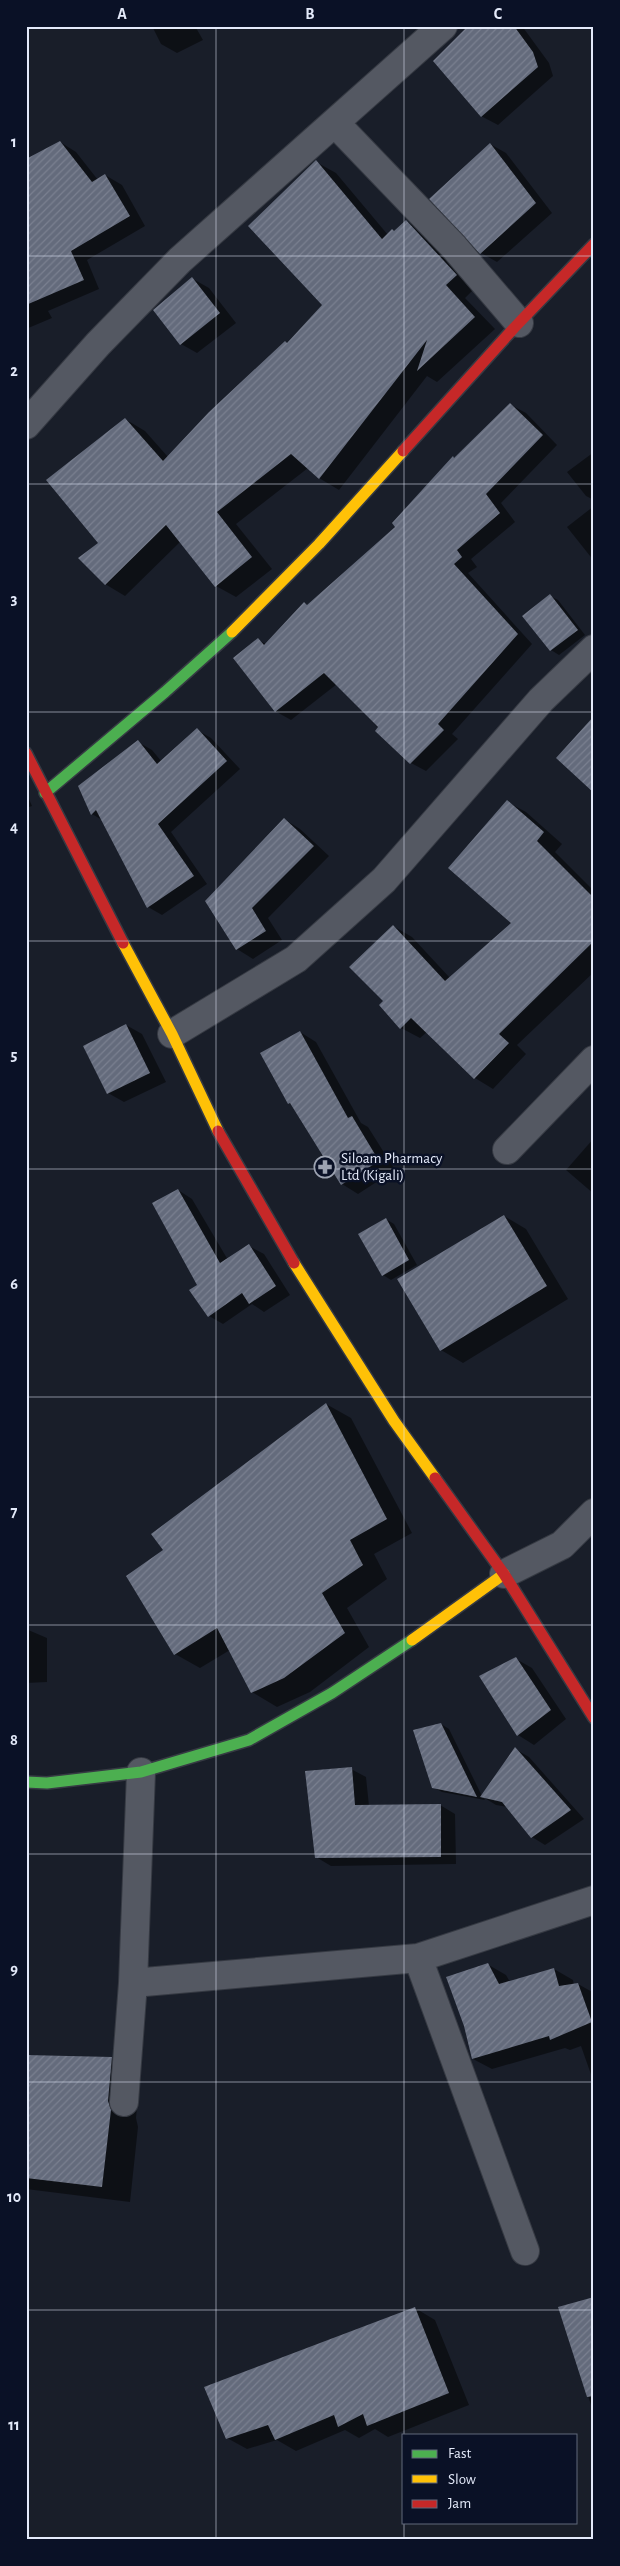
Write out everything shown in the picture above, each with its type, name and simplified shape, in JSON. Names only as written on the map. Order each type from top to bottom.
[{"type":"main road","points":[[45,792],[182,678],[278,587],[519,323],[592,249]]},
{"type":"main road","points":[[26,753],[172,1034],[216,1128],[287,1252],[394,1421],[504,1574],[594,1718]]},
{"type":"main road","points":[[26,1782],[47,1783],[141,1772],[249,1740],[332,1693],[504,1574]]},
{"type":"street","points":[[26,425],[98,344],[180,260],[336,124],[443,26]]},
{"type":"street","points":[[336,124],[454,247],[519,323]]},
{"type":"street","points":[[172,1034],[296,958],[384,880],[542,700],[594,649]]},
{"type":"street","points":[[507,1150],[594,1060]]},
{"type":"street","points":[[504,1574],[562,1545],[594,1513]]},
{"type":"street","points":[[124,2102],[133,1983],[141,1772]]},
{"type":"street","points":[[133,1983],[418,1958],[594,1900]]},
{"type":"street","points":[[418,1958],[525,2251]]},
{"type":"building","points":[[468,26],[514,26],[533,52],[538,67],[481,117],[433,61]]},
{"type":"building","points":[[60,141],[92,182],[105,174],[130,216],[71,251],[84,280],[26,305],[26,159]]},
{"type":"building","points":[[490,143],[536,203],[480,254],[429,199]]},
{"type":"building","points":[[316,160],[382,239],[392,229],[394,231],[406,220],[457,275],[446,285],[475,317],[417,371],[427,340],[319,479],[291,454],[217,512],[252,557],[215,587],[166,525],[105,585],[78,558],[98,543],[46,480],[125,418],[163,461],[209,412],[285,341],[287,343],[322,305],[248,226]]},
{"type":"building","points":[[192,277],[220,313],[180,345],[153,310]]},
{"type":"building","points":[[510,403],[543,435],[486,494],[500,513],[457,550],[462,557],[454,564],[518,634],[438,724],[444,730],[410,764],[375,731],[378,727],[324,673],[275,712],[233,658],[258,638],[264,645],[304,602],[307,605],[395,527],[392,523],[453,456],[454,458]]},
{"type":"building","points":[[550,594],[578,630],[550,651],[522,616]]},
{"type":"building","points":[[594,716],[594,793],[556,758]]},
{"type":"building","points":[[197,728],[227,761],[158,824],[194,876],[147,908],[96,810],[91,815],[78,786],[138,740],[157,764]]},
{"type":"building","points":[[507,800],[544,832],[537,841],[594,898],[594,941],[499,1034],[509,1043],[474,1079],[411,1018],[400,1029],[379,1005],[383,1001],[349,967],[393,925],[445,981],[511,923],[448,868]]},
{"type":"building","points":[[284,818],[314,846],[252,908],[266,931],[236,950],[205,901]]},
{"type":"building","points":[[126,1024],[150,1073],[107,1094],[83,1046]]},
{"type":"building","points":[[300,1031],[348,1118],[352,1116],[379,1161],[341,1185],[290,1103],[288,1104],[260,1053]]},
{"type":"building","points":[[178,1189],[220,1263],[249,1244],[276,1286],[249,1304],[242,1293],[208,1317],[189,1290],[197,1285],[152,1203]]},
{"type":"building","points":[[504,1215],[547,1286],[440,1351],[397,1279]]},
{"type":"building","points":[[386,1218],[409,1260],[382,1276],[358,1234]]},
{"type":"building","points":[[326,1403],[387,1519],[350,1540],[363,1565],[322,1593],[345,1633],[284,1678],[251,1693],[217,1628],[174,1655],[126,1576],[163,1550],[151,1534]]},
{"type":"building","points":[[516,1657],[551,1710],[517,1736],[479,1676]]},
{"type":"building","points":[[441,1723],[477,1797],[432,1788],[413,1730]]},
{"type":"building","points":[[515,1747],[571,1810],[531,1838],[502,1802],[480,1797]]},
{"type":"building","points":[[352,1767],[355,1805],[441,1804],[441,1857],[315,1858],[305,1771]]},
{"type":"building","points":[[488,1963],[499,1984],[554,1968],[559,1986],[578,1983],[592,2022],[550,2040],[549,2036],[472,2059],[464,2026],[446,1977]]},
{"type":"building","points":[[26,2055],[112,2057],[108,2101],[111,2110],[102,2187],[26,2178]]},
{"type":"building","points":[[594,2297],[594,2396],[587,2397],[558,2307]]},
{"type":"building","points":[[415,2307],[449,2393],[367,2426],[363,2414],[338,2427],[334,2415],[275,2440],[268,2425],[226,2439],[204,2387]]},
{"type":"traffic: fast","points":[[45,793],[165,692],[232,632]]},
{"type":"traffic: fast","points":[[26,1782],[47,1783],[141,1772],[249,1740],[332,1693],[412,1640]]},
{"type":"traffic: slow","points":[[232,632],[319,544],[403,451]]},
{"type":"traffic: slow","points":[[123,943],[172,1034],[218,1131]]},
{"type":"traffic: slow","points":[[294,1263],[394,1421],[435,1478]]},
{"type":"traffic: slow","points":[[412,1640],[504,1574]]},
{"type":"traffic: jam","points":[[403,451],[514,328],[594,244]]},
{"type":"traffic: jam","points":[[26,753],[123,943]]},
{"type":"traffic: jam","points":[[218,1131],[294,1263]]},
{"type":"traffic: jam","points":[[435,1478],[504,1574],[594,1718]]},
{"type":"place","name":"Siloam Pharmacy Ltd (Kigali)","points":[[325,1167]]}]
